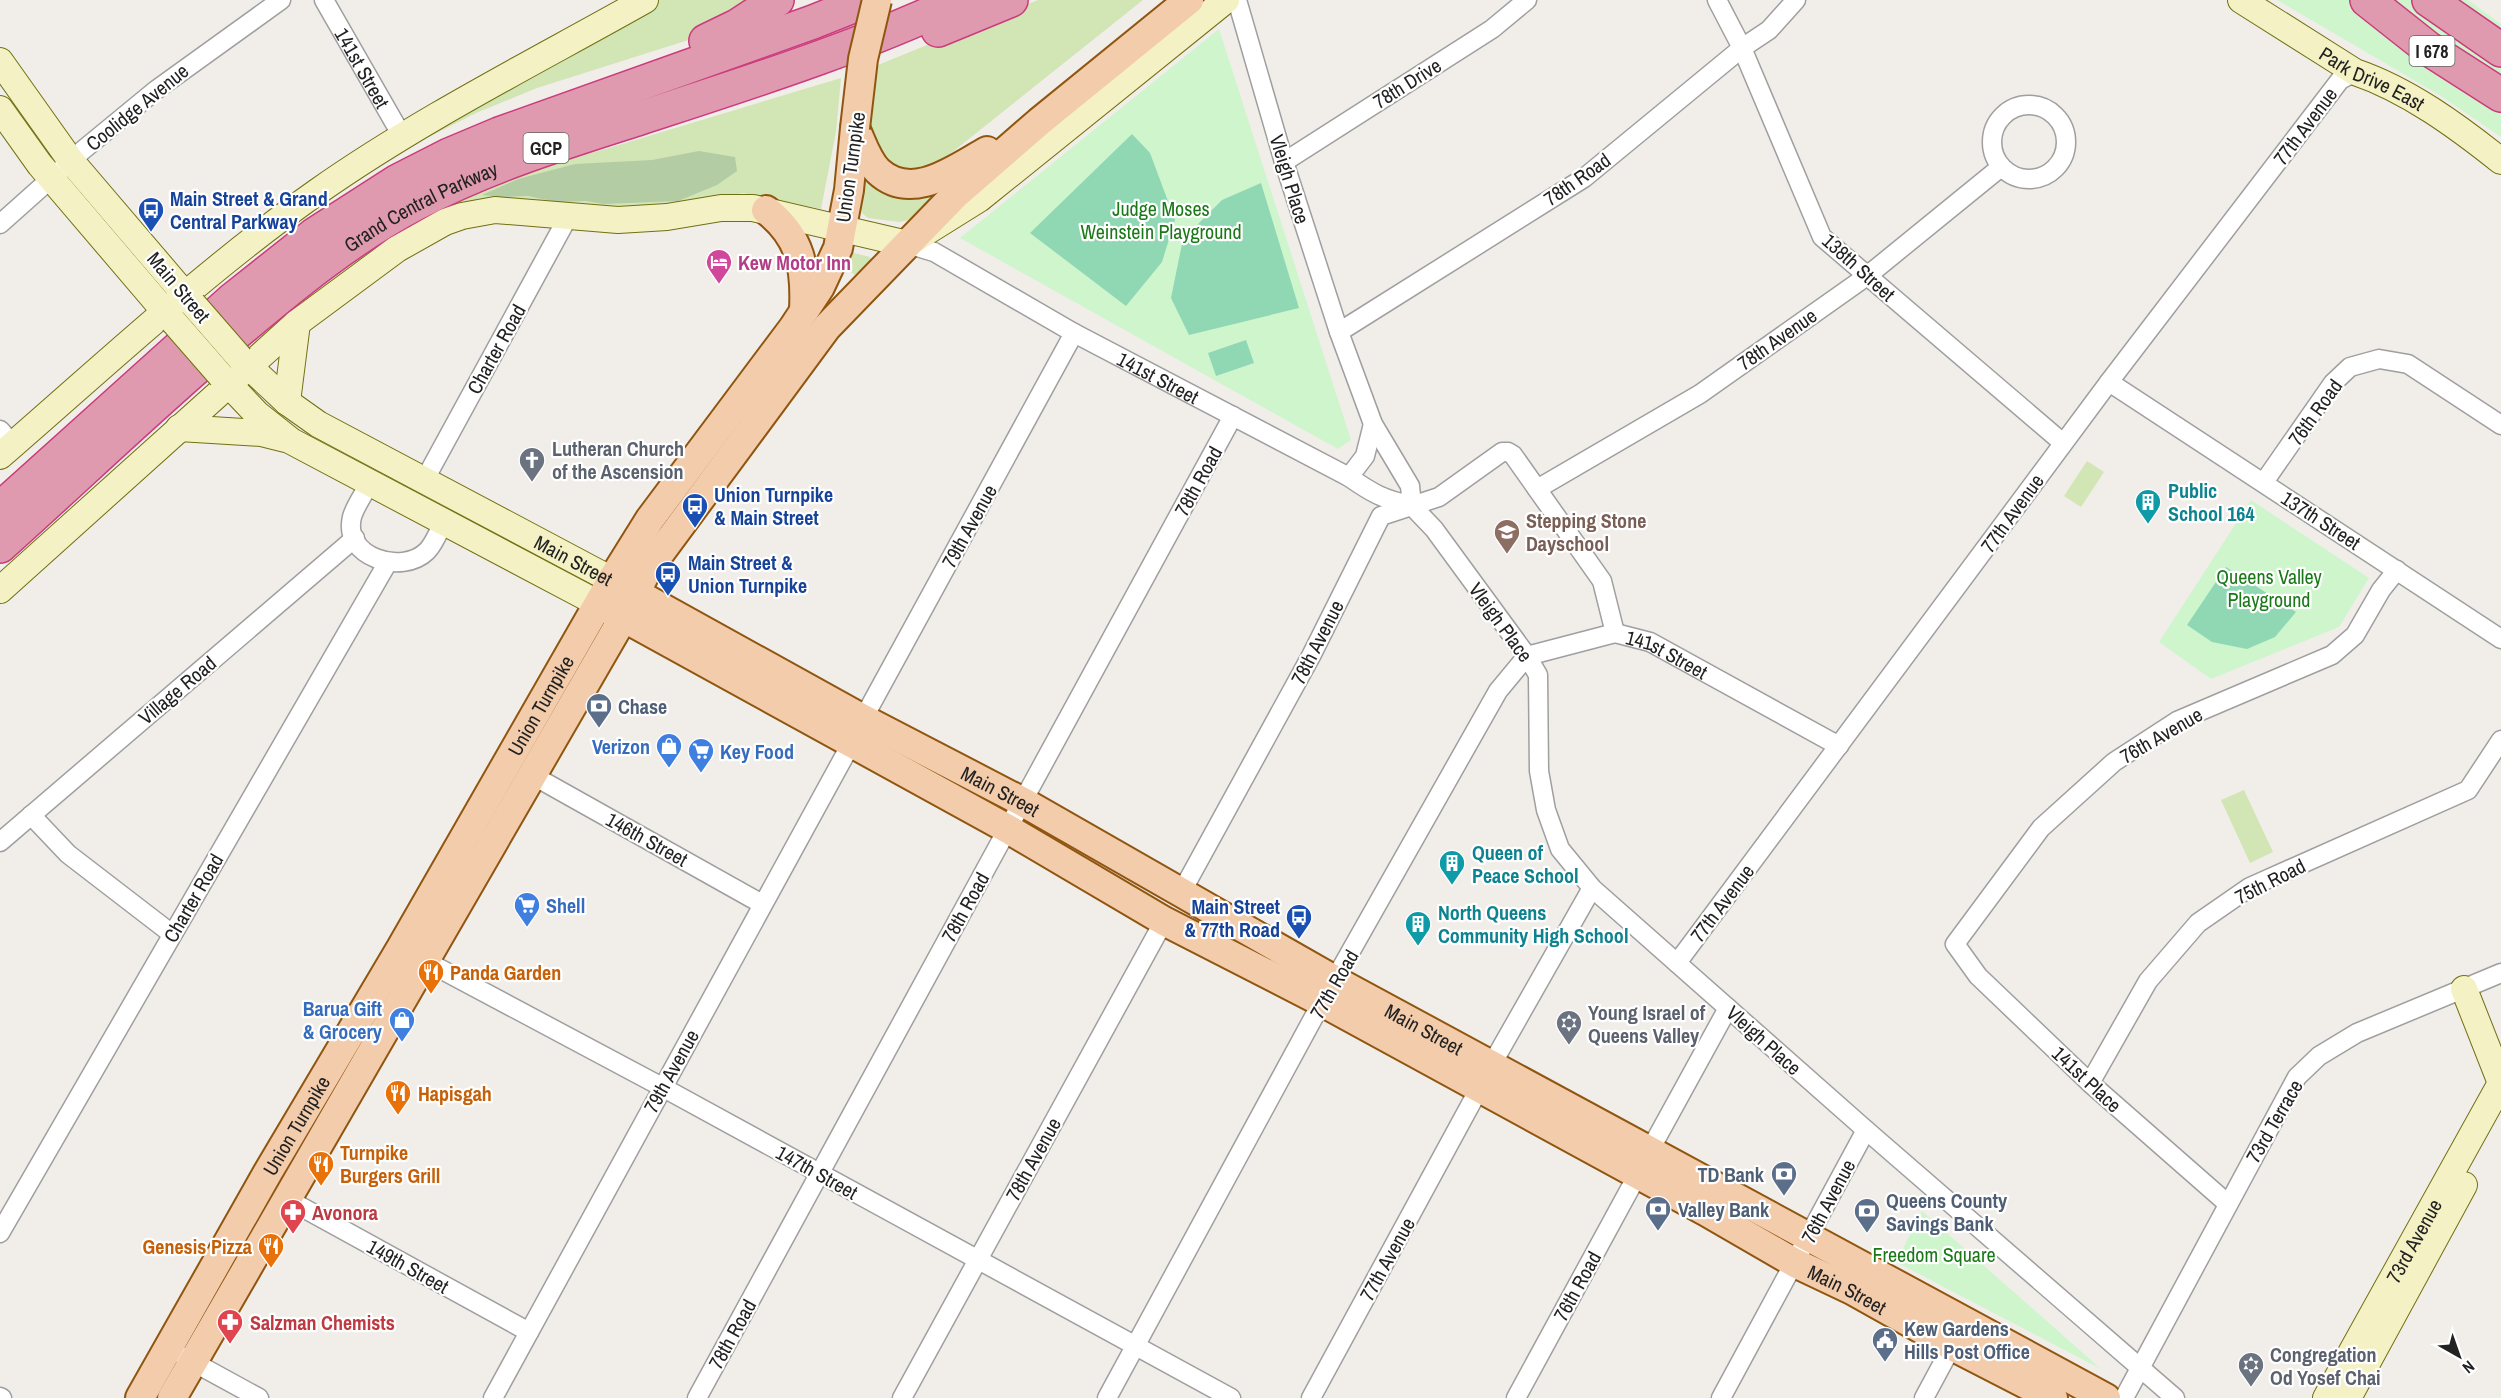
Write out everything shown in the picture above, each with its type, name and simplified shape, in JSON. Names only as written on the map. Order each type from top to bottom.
[{"type":"highway","points":[[578,106],[737,26],[777,0]]},
{"type":"highway","points":[[711,57],[835,0]]},
{"type":"highway","name":"Grand Central Parkway","points":[[0,508],[232,300],[327,225],[398,181],[449,154],[711,57],[813,22],[867,0]]},
{"type":"highway","name":"Grand Central Parkway","points":[[0,546],[201,364],[294,284],[352,242],[396,214],[440,191],[512,160],[774,74],[886,33],[960,0]]},
{"type":"highway","points":[[774,74],[903,44],[1011,0]]},
{"type":"highway","name":"I 678","points":[[2367,0],[2429,48],[2501,95]]},
{"type":"highway","name":"I 678","points":[[2429,0],[2501,50]]},
{"type":"highway","points":[[2443,0],[2472,31]]},
{"type":"main road","points":[[4,443],[169,317],[315,194],[402,136],[645,0]]},
{"type":"main road","name":"Union Turnpike","points":[[140,1398],[268,1172],[532,774],[617,599],[650,519],[804,310],[830,268],[842,228],[849,190],[863,59],[877,0]]},
{"type":"main road","name":"Union Turnpike","points":[[172,1398],[287,1199],[413,954],[617,599],[646,572],[827,327],[859,293],[955,195],[1039,122],[1189,0]]},
{"type":"main road","name":"Union Turnpike","points":[[907,244],[979,199],[1226,0]]},
{"type":"main road","name":"Park Drive East","points":[[2241,0],[2355,72],[2398,91],[2470,136],[2501,161]]},
{"type":"main road","name":"Main Street","points":[[0,61],[71,161],[244,362],[287,402],[318,424],[424,481],[617,599],[857,732],[1008,829],[1164,921],[1329,992],[1644,1162],[1809,1237],[2106,1398]]},
{"type":"main road","name":"Main Street","points":[[0,109],[51,179],[224,380],[257,414],[291,441],[443,523],[617,599]]},
{"type":"main road","points":[[855,128],[878,171],[895,180],[915,184],[935,180],[1039,122]]},
{"type":"main road","name":"Grand Central Parkway","points":[[0,590],[179,428],[244,362],[397,249],[445,222],[462,216],[495,210],[594,220],[642,219],[721,208],[753,208],[907,244]]},
{"type":"main road","points":[[766,210],[779,220],[791,236],[800,254],[805,286],[804,310]]},
{"type":"main road","points":[[830,268],[841,273],[859,293]]},
{"type":"main road","points":[[287,402],[297,323]]},
{"type":"main road","points":[[179,428],[261,433],[291,441]]},
{"type":"main road","name":"Main Street","points":[[857,732],[1023,802],[1181,893],[1329,992]]},
{"type":"main road","points":[[2464,989],[2501,1083]]},
{"type":"main road","name":"73rd Avenue","points":[[2326,1398],[2501,1083]]},
{"type":"main road","name":"73rd Avenue","points":[[2348,1398],[2501,1118]]},
{"type":"main road","name":"Main Street","points":[[1644,1162],[1795,1263],[1852,1290],[1952,1346],[2053,1398]]},
{"type":"street","name":"Coolidge Avenue","points":[[0,224],[164,83],[281,0]]},
{"type":"street","name":"141st Street","points":[[324,0],[402,136]]},
{"type":"street","name":"Vleigh Place","points":[[1237,0],[1284,162],[1339,332],[1373,424],[1410,486],[1412,506],[1434,529],[1527,656],[1538,675],[1539,771],[1546,810],[1560,849],[1592,888],[1866,1131],[2175,1398]]},
{"type":"street","name":"78th Drive","points":[[1284,162],[1492,29],[1527,0]]},
{"type":"street","name":"138th Street","points":[[1717,0],[1742,48],[1822,237],[2063,443]]},
{"type":"street","name":"78th Road","points":[[1339,332],[1584,178],[1742,48],[1769,30],[1796,0]]},
{"type":"street","name":"77th Avenue","points":[[1677,963],[2109,382],[2340,80],[2355,72]]},
{"type":"street","points":[[2024,105],[2046,108],[2057,116],[2065,129],[2067,142],[2061,161],[2056,168],[2046,176],[2028,180],[2015,177],[2001,167],[1994,153],[1992,140],[1995,128],[2003,115],[2024,105]]},
{"type":"street","name":"78th Avenue","points":[[1537,489],[1700,394],[1867,276],[2001,167]]},
{"type":"street","name":"Charter Road","points":[[424,481],[568,217]]},
{"type":"street","name":"141st Street","points":[[907,244],[934,252],[1074,333],[1349,477],[1375,496],[1412,506]]},
{"type":"street","name":"79th Avenue","points":[[493,1398],[1074,333]]},
{"type":"street","name":"76th Road","points":[[2264,482],[2333,383],[2350,367],[2379,359],[2408,364],[2501,425]]},
{"type":"street","name":"137th Street","points":[[2109,382],[2501,639]]},
{"type":"street","name":"78th Road","points":[[697,1398],[1233,416]]},
{"type":"street","points":[[1349,477],[1365,456],[1373,424]]},
{"type":"street","name":"78th Avenue","points":[[1181,893],[1311,656],[1381,516],[1439,497],[1502,452],[1508,452]]},
{"type":"street","name":"141st Street","points":[[1508,452],[1513,455],[1602,581],[1615,633],[1650,642],[1839,746]]},
{"type":"street","points":[[369,484],[352,516],[352,530],[355,538],[369,555],[388,562],[399,563],[415,560],[428,551],[443,523]]},
{"type":"street","name":"Village Road","points":[[0,842],[355,538]]},
{"type":"street","name":"Charter Road","points":[[0,1233],[388,562]]},
{"type":"street","name":"76th Avenue","points":[[1955,944],[2041,828],[2114,762],[2177,721],[2332,655],[2355,635],[2381,590],[2397,570]]},
{"type":"street","points":[[1527,656],[1615,633]]},
{"type":"street","name":"77th Road","points":[[1107,1398],[1472,734],[1498,691],[1527,656]]},
{"type":"street","name":"75th Road","points":[[2090,1083],[2148,981],[2198,923],[2250,887],[2468,790],[2501,740]]},
{"type":"street","name":"146th Street","points":[[532,774],[762,904]]},
{"type":"street","points":[[31,815],[68,854],[172,934]]},
{"type":"street","name":"77th Avenue","points":[[1311,1398],[1592,888]]},
{"type":"street","name":"78th Avenue","points":[[902,1398],[1164,921]]},
{"type":"street","name":"141st Place","points":[[1955,944],[1978,976],[2090,1083],[2228,1204]]},
{"type":"street","name":"147th Street","points":[[413,954],[662,1087],[1231,1398]]},
{"type":"street","name":"73rd Terrace","points":[[2124,1398],[2297,1077],[2319,1056],[2357,1033],[2501,973]]},
{"type":"street","name":"76th Road","points":[[1516,1398],[1728,1008]]},
{"type":"street","name":"76th Avenue","points":[[1721,1398],[1866,1131]]},
{"type":"street","name":"149th Street","points":[[287,1199],[529,1332]]},
{"type":"street","points":[[1924,1398],[1952,1346]]},
{"type":"street","points":[[168,1348],[259,1398]]},
{"type":"green space","points":[[660,0],[760,0],[698,37],[537,88],[476,113],[415,144],[527,74]]},
{"type":"green space","points":[[1038,0],[1143,0],[955,150],[922,173],[894,167],[883,160],[875,149],[869,123],[873,67]]},
{"type":"green space","points":[[2277,0],[2468,0],[2501,24],[2501,137],[2441,96]]},
{"type":"green space","name":"Judge Moses Weinstein Playground","points":[[1219,29],[1351,440],[1338,449],[960,238]]},
{"type":"green space","points":[[841,78],[836,132],[821,209],[743,193],[693,204],[616,210],[492,200],[430,215],[474,191],[545,164],[602,150]]},
{"type":"green space","points":[[1132,134],[1150,153],[1175,220],[1162,262],[1126,306],[1030,233]]},
{"type":"green space","points":[[699,151],[735,157],[737,171],[717,185],[678,201],[604,204],[586,201],[556,202],[528,196],[482,195],[518,179],[575,164],[652,160]]},
{"type":"green space","points":[[866,177],[930,192],[933,197],[905,221],[868,218],[862,213],[860,206]]},
{"type":"green space","points":[[1261,183],[1299,308],[1189,335],[1171,298],[1183,239],[1222,200]]},
{"type":"green space","points":[[850,252],[870,257],[872,262],[858,277],[842,266]]},
{"type":"green space","points":[[1246,340],[1254,363],[1216,376],[1208,353]]},
{"type":"green space","points":[[2087,461],[2104,472],[2081,507],[2064,496]]},
{"type":"green space","name":"Queens Valley Playground","points":[[2251,500],[2369,578],[2339,627],[2211,679],[2159,642]]},
{"type":"green space","points":[[2226,567],[2296,612],[2275,637],[2247,649],[2212,642],[2187,625]]},
{"type":"green space","points":[[2244,790],[2273,852],[2250,863],[2221,800]]},
{"type":"green space","name":"Freedom Square","points":[[1922,1211],[2101,1369],[1896,1262]]},
{"type":"place","name":"Main Street & Grand Central Parkway","points":[[151,233]]},
{"type":"place","name":"Kew Motor Inn","points":[[719,285]]},
{"type":"place","name":"Lutheran Church of the Ascension","points":[[532,483]]},
{"type":"place","name":"Public School 164","points":[[2148,525]]},
{"type":"place","name":"Union Turnpike & Main Street","points":[[695,529]]},
{"type":"place","name":"Stepping Stone Dayschool","points":[[1507,555]]},
{"type":"place","name":"Main Street & Union Turnpike","points":[[668,597]]},
{"type":"place","name":"Chase","points":[[599,729]]},
{"type":"place","name":"Verizon","points":[[669,769]]},
{"type":"place","name":"Key Food","points":[[701,774]]},
{"type":"place","name":"Queen of Peace School","points":[[1452,886]]},
{"type":"place","name":"Shell","points":[[527,928]]},
{"type":"place","name":"Main Street & 77th Road","points":[[1299,940]]},
{"type":"place","name":"North Queens Community High School","points":[[1418,947]]},
{"type":"place","name":"Panda Garden","points":[[431,995]]},
{"type":"place","name":"Barua Gift & Grocery","points":[[402,1043]]},
{"type":"place","name":"Young Israel of Queens Valley","points":[[1569,1046]]},
{"type":"place","name":"Hapisgah","points":[[398,1116]]},
{"type":"place","name":"Turnpike Burgers Grill","points":[[321,1187]]},
{"type":"place","name":"TD Bank","points":[[1784,1197]]},
{"type":"place","name":"Valley Bank","points":[[1658,1232]]},
{"type":"place","name":"Queens County Savings Bank","points":[[1867,1234]]},
{"type":"place","name":"Avonora","points":[[293,1235]]},
{"type":"place","name":"Genesis Pizza","points":[[271,1269]]},
{"type":"place","name":"Salzman Chemists","points":[[230,1345]]},
{"type":"place","name":"Kew Gardens Hills Post Office","points":[[1885,1363]]},
{"type":"place","name":"Congregation Od Yosef Chai","points":[[2251,1388]]}]
